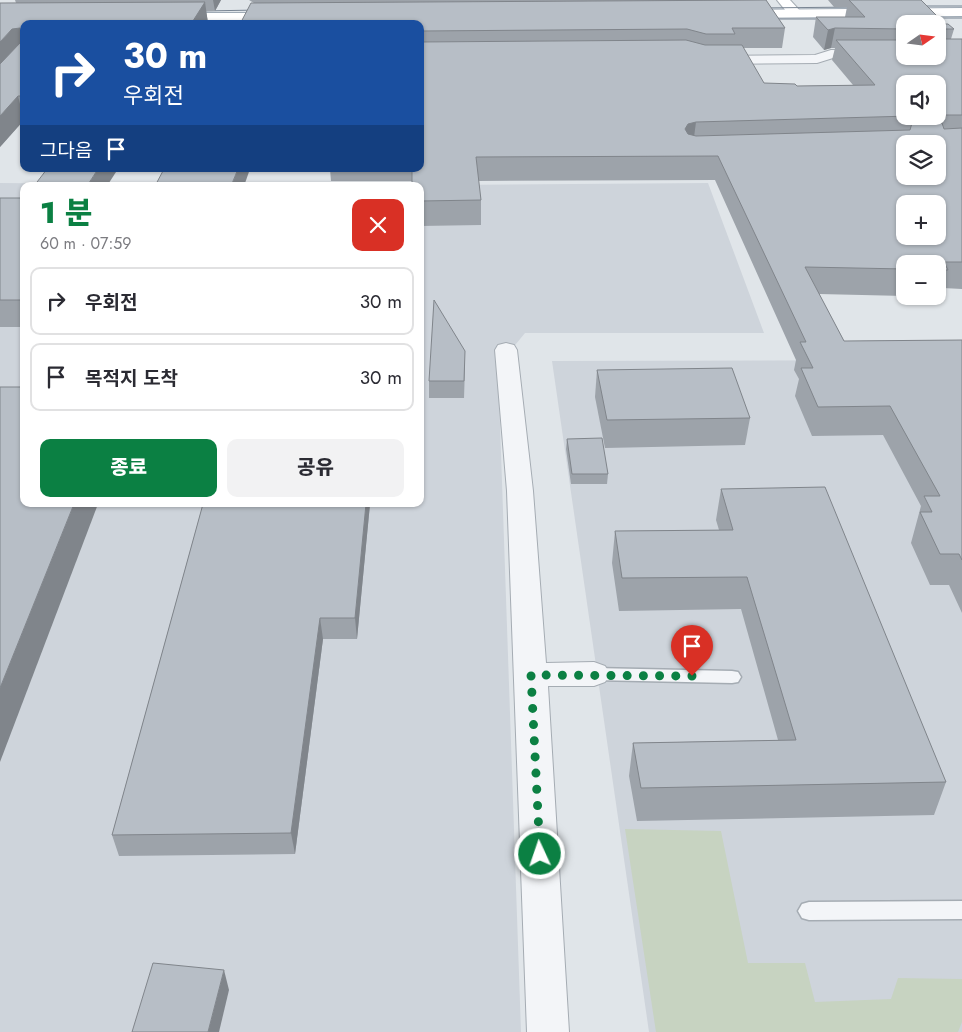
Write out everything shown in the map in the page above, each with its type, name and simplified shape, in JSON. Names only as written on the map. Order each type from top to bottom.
[{"type":"main road","points":[[783,0],[795,13]]},
{"type":"main road","points":[[726,14],[962,12]]},
{"type":"main road","points":[[153,17],[291,16]]},
{"type":"street","points":[[697,59],[817,59],[831,54],[896,55]]},
{"type":"street","points":[[506,350],[520,491],[548,1032]]},
{"type":"street","points":[[531,675],[594,674]]},
{"type":"lane","points":[[594,674],[732,677]]},
{"type":"lane","points":[[809,911],[962,910]]},
{"type":"shaded area","points":[[0,183],[20,183],[20,507],[424,507],[424,185],[708,183],[764,333],[525,333],[498,366],[521,1032],[0,1032]]},
{"type":"shaded area","points":[[962,360],[962,1032],[649,1032],[552,361]]},
{"type":"green space","points":[[625,829],[721,831],[748,963],[805,963],[815,1002],[891,999],[898,978],[962,979],[962,1022],[958,1032],[656,1032]]},
{"type":"building","points":[[766,0],[785,28],[732,28],[735,34],[706,34],[687,29],[424,31],[424,20],[242,20],[251,3]]},
{"type":"building","points":[[849,0],[921,0],[936,15],[896,15],[896,29],[835,28],[828,30],[816,17],[865,17]]},
{"type":"building","points":[[205,2],[194,20],[20,20],[20,28],[12,29],[0,42],[0,3]]},
{"type":"building","points":[[946,24],[948,24],[954,29],[946,29]]},
{"type":"building","points":[[946,39],[962,39],[962,115],[946,115],[946,75],[896,75],[896,116],[696,122],[688,124],[685,129],[688,134],[696,136],[910,130],[911,125],[943,125],[944,129],[962,128],[962,262],[946,262],[946,255],[896,255],[896,269],[805,267],[844,341],[962,340],[962,560],[959,554],[940,554],[920,512],[932,512],[924,496],[940,496],[890,406],[818,407],[801,368],[813,368],[800,342],[806,342],[718,156],[476,157],[481,200],[424,201],[424,182],[412,182],[412,172],[424,172],[424,42],[686,40],[705,45],[742,45],[764,83],[795,84],[797,86],[875,85],[836,40],[896,40],[896,65],[946,65]]},
{"type":"building","points":[[20,43],[20,96],[0,116],[0,64]]},
{"type":"building","points":[[45,172],[96,172],[90,182],[37,182]]},
{"type":"building","points":[[162,172],[237,172],[233,182],[157,182]]},
{"type":"building","points":[[0,198],[20,198],[20,300],[0,300]]},
{"type":"building","points":[[434,300],[465,351],[464,381],[429,381]]},
{"type":"building","points":[[732,368],[750,418],[607,420],[597,370]]},
{"type":"building","points":[[0,387],[20,387],[20,507],[73,507],[0,688]]},
{"type":"building","points":[[602,438],[608,474],[572,474],[567,439]]},
{"type":"building","points":[[825,487],[946,782],[641,788],[633,743],[796,740],[747,577],[622,578],[615,531],[733,530],[721,489]]},
{"type":"building","points":[[202,507],[366,507],[355,618],[320,618],[291,833],[112,835]]},
{"type":"building","points":[[153,963],[224,970],[208,1032],[132,1032]]},
{"type":"tram line","points":[[915,6],[962,6]]},
{"type":"tram line","points":[[757,8],[860,7]]},
{"type":"tram line","points":[[202,11],[260,10]]},
{"type":"tram line","points":[[946,18],[962,18]]},
{"type":"tram line","points":[[765,19],[830,19]]},
{"type":"route","points":[[540,854],[531,675],[692,676]]}]
